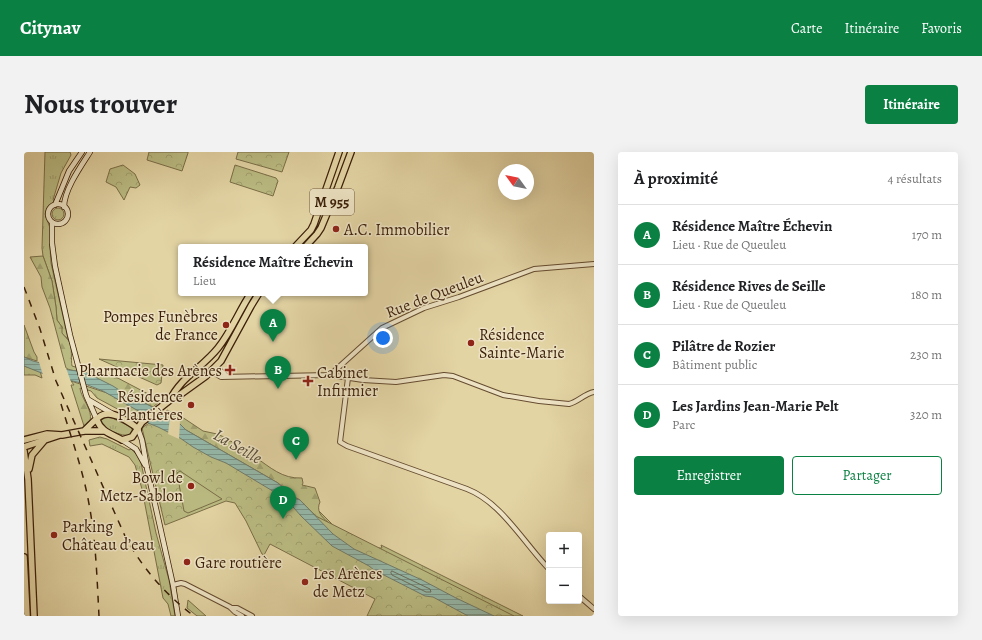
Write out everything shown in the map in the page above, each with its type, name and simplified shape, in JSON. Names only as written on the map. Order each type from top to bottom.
[{"type":"main road","points":[[55,205],[64,207],[67,212],[66,218],[63,222],[55,223],[49,219],[48,214],[50,208],[55,205],[69,171],[82,152]]},
{"type":"main road","points":[[64,207],[70,186],[90,152]]},
{"type":"main road","name":"M 955","points":[[298,244],[311,230],[314,224],[339,152]]},
{"type":"main road","name":"M 955","points":[[308,244],[321,228],[351,152]]},
{"type":"main road","points":[[55,223],[52,243],[55,266],[69,332],[85,392],[99,426],[104,431],[122,440],[138,452],[146,468]]},
{"type":"main road","points":[[170,400],[174,390],[183,380],[207,360],[224,341],[249,296]]},
{"type":"main road","points":[[122,440],[132,437],[142,422],[164,404],[181,394],[216,367],[258,296]]},
{"type":"main road","points":[[207,360],[216,367]]},
{"type":"main road","points":[[207,360],[211,371]]},
{"type":"main road","points":[[89,400],[133,424],[138,429],[142,440],[146,468],[173,585],[178,616]]},
{"type":"main road","points":[[84,431],[104,414],[113,414]]},
{"type":"main road","points":[[133,424],[142,422]]},
{"type":"main road","points":[[24,440],[47,434],[104,431]]},
{"type":"main road","points":[[24,447],[62,434]]},
{"type":"main road","points":[[28,479],[30,458],[35,450],[44,441]]},
{"type":"main road","points":[[24,451],[28,479],[34,616]]},
{"type":"main road","points":[[24,469],[28,479]]},
{"type":"main road","points":[[24,557],[27,616]]},
{"type":"street","name":"Rue de Queuleu","points":[[330,375],[382,328],[424,308],[459,297],[534,269],[594,264]]},
{"type":"street","points":[[216,367],[227,376]]},
{"type":"street","points":[[211,371],[221,377],[330,375],[396,382],[444,375],[453,376],[503,395],[569,404],[573,403],[584,395],[594,392]]},
{"type":"street","points":[[348,378],[340,442],[347,446],[467,489],[481,496],[505,518],[548,568]]},
{"type":"street","points":[[173,585],[181,583],[185,584],[242,616]]},
{"type":"street","points":[[582,599],[594,609]]},
{"type":"street","points":[[230,608],[237,608],[252,616]]},
{"type":"green space","points":[[45,152],[70,152],[71,155],[61,173],[53,200],[55,201],[47,208],[45,214],[50,228],[51,263],[68,339],[61,333],[62,327],[57,320],[52,281],[43,256],[42,248]]},
{"type":"green space","points":[[149,152],[188,153],[182,171],[147,160]]},
{"type":"green space","points":[[238,152],[289,152],[282,172],[236,159]]},
{"type":"green space","points":[[123,165],[135,174],[140,185],[136,188],[130,187],[124,200],[116,187],[106,182],[110,169]]},
{"type":"green space","points":[[235,165],[276,178],[278,181],[273,196],[230,182]]},
{"type":"green space","points":[[56,208],[60,208],[64,214],[60,220],[56,220],[52,216],[52,212]]},
{"type":"green space","points":[[43,256],[52,281],[57,320],[62,327],[62,333],[71,345],[72,366],[96,373],[112,375],[154,397],[159,402],[153,407],[87,373],[66,368],[50,308],[42,287],[41,277],[30,257]]},
{"type":"green space","points":[[24,325],[37,357],[37,361],[24,357]]},
{"type":"green space","points":[[99,359],[163,365],[161,383],[157,385]]},
{"type":"green space","points":[[24,366],[40,371],[42,378],[35,375],[24,375]]},
{"type":"green space","points":[[71,381],[107,393],[138,410],[144,415],[136,419],[97,398],[91,391],[80,388],[90,414],[89,423],[84,426],[71,385],[74,385]]},
{"type":"green space","points":[[167,410],[182,417],[203,431],[224,437],[224,440],[227,442],[231,441],[239,448],[277,472],[288,477],[302,478],[302,485],[315,488],[320,502],[319,511],[323,518],[328,522],[322,522],[300,500],[294,497],[278,483],[186,430],[179,423],[171,421],[163,414]]},
{"type":"green space","points":[[106,417],[112,418],[131,427],[133,432],[130,435],[122,435],[105,427],[100,421]]},
{"type":"green space","points":[[155,419],[281,490],[290,503],[514,616],[367,616],[375,599],[270,544],[264,555],[262,554],[246,521],[235,503],[226,501],[165,525],[142,428]]},
{"type":"green space","points":[[100,437],[129,450],[131,449],[140,458],[156,533],[169,580],[175,616],[171,616],[168,604],[163,598],[142,489],[135,465],[129,457],[102,444],[90,446],[89,440]]},
{"type":"green space","name":"Bowl de Metz-Sablon","points":[[180,471],[222,499],[188,513],[184,511],[177,473]]},
{"type":"green space","points":[[319,511],[336,528],[377,548],[382,548],[381,545],[523,616],[485,616],[309,515]]},
{"type":"green space","points":[[188,600],[206,616],[197,616],[187,608]]},
{"type":"water","points":[[24,357],[33,361],[69,370],[85,372],[156,409],[165,417],[179,423],[186,430],[278,483],[294,497],[300,500],[333,534],[354,549],[422,580],[494,616],[468,616],[433,597],[425,596],[374,570],[332,546],[286,499],[226,463],[211,457],[180,438],[148,423],[142,413],[103,391],[85,384],[44,374],[24,366]]},
{"type":"pier","points":[[38,359],[66,368],[71,382],[43,375]]},
{"type":"pier","points":[[170,417],[180,422],[179,439],[168,434]]},
{"type":"railway","points":[[24,287],[40,329],[56,381],[125,536],[139,559],[155,580],[173,599],[194,616]]},
{"type":"railway","points":[[61,404],[80,466],[89,504],[95,546],[99,616]]},
{"type":"place","name":"A.C. Immobilier","points":[[336,229]]},
{"type":"place","name":"Pompes Funèbres de France","points":[[226,325]]},
{"type":"place","name":"Résidence Maître Échevin","points":[[273,342]]},
{"type":"place","name":"Résidence Sainte-Marie","points":[[471,343]]},
{"type":"place","name":"Pharmacie des Arènes","points":[[230,370]]},
{"type":"place","name":"Cabinet Infirmier","points":[[308,381]]},
{"type":"place","name":"Résidence Rives de Seille","points":[[278,389]]},
{"type":"place","name":"Résidence Plantières","points":[[191,405]]},
{"type":"place","name":"Pilâtre de Rozier","points":[[296,460]]},
{"type":"place","name":"Bowl de Metz-Sablon","points":[[191,486]]},
{"type":"place","name":"Les Jardins Jean-Marie Pelt","points":[[283,519]]},
{"type":"place","name":"Parking Château d’eau","points":[[54,535]]},
{"type":"place","name":"Gare routière","points":[[187,562]]},
{"type":"place","name":"Les Arènes de Metz","points":[[305,582]]},
{"type":"water label","name":"La Seille","points":[[238,446]]}]
